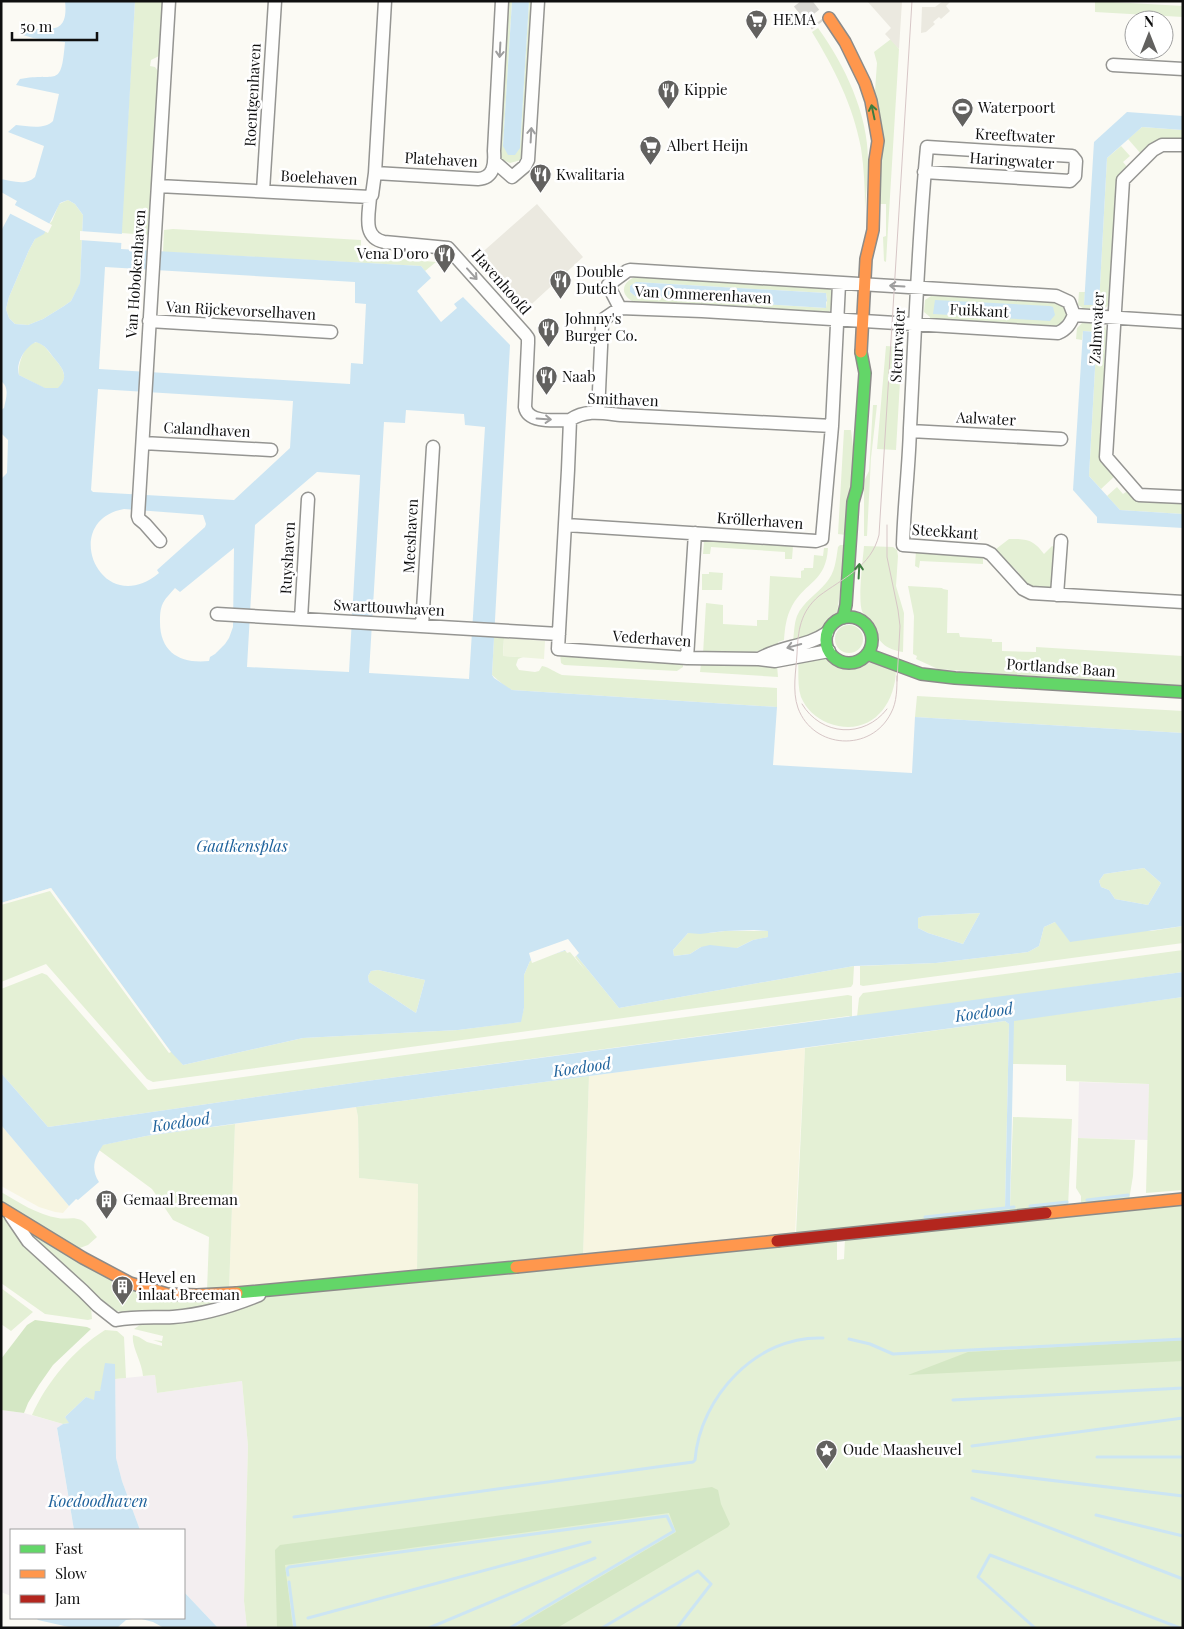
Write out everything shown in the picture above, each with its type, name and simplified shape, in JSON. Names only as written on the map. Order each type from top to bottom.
[{"type":"street","name":"Van Hobokenhaven","points":[[160,541],[139,519],[139,512],[169,1]]},
{"type":"street","name":"Roentgenhaven","points":[[263,191],[275,1]]},
{"type":"street","name":"Boelehaven","points":[[158,186],[370,197],[372,195],[375,173],[385,1]]},
{"type":"street","points":[[502,1],[494,151],[495,162],[512,177],[525,166],[528,160],[538,1]]},
{"type":"street","points":[[829,18],[845,42],[865,83],[878,141],[875,160],[873,230],[877,260],[870,285],[868,322],[872,348],[865,373],[857,488],[853,502],[846,605],[843,618]]},
{"type":"street","points":[[830,40],[850,79]]},
{"type":"street","points":[[1113,65],[1183,69]]},
{"type":"street","points":[[859,103],[875,160]]},
{"type":"street","name":"Zalmwater","points":[[1183,145],[1162,145],[1153,150],[1123,180],[1106,457],[1139,495],[1183,497]]},
{"type":"street","name":"Kreeftwater","points":[[927,147],[1072,156]]},
{"type":"street","name":"Steurwater","points":[[902,545],[927,147]]},
{"type":"street","name":"Haringwater","points":[[924,172],[1070,181],[1075,176],[1076,162],[1072,156]]},
{"type":"street","name":"Platehaven","points":[[375,173],[483,179],[491,173],[495,162]]},
{"type":"street","name":"Havenhoofd","points":[[370,197],[368,230],[371,236],[376,240],[384,242],[448,248],[525,334],[528,344],[525,407],[528,414],[534,418],[570,420]]},
{"type":"street","name":"Van Ommerenhaven","points":[[868,322],[711,311],[620,308],[608,285],[630,270],[870,285]]},
{"type":"street","points":[[837,320],[839,284]]},
{"type":"street","name":"Fuikkant","points":[[868,322],[1058,332],[1065,330],[1074,315],[1069,302],[1056,296],[870,285]]},
{"type":"street","points":[[598,412],[602,325],[604,319],[620,308]]},
{"type":"street","points":[[1074,315],[1183,322]]},
{"type":"street","name":"Kröllerhaven","points":[[566,525],[816,541],[822,539],[832,426],[837,320]]},
{"type":"street","name":"Van Rijckevorselhaven","points":[[149,322],[331,332]]},
{"type":"street","name":"Smithaven","points":[[559,634],[570,420],[583,413],[598,412],[631,416],[832,426]]},
{"type":"street","name":"Aalwater","points":[[910,431],[1060,439]]},
{"type":"street","name":"Calandhaven","points":[[142,443],[271,450]]},
{"type":"street","name":"Meeshaven","points":[[422,626],[433,448]]},
{"type":"street","points":[[857,488],[861,501],[857,605],[859,619]]},
{"type":"street","name":"Ruyshaven","points":[[301,619],[308,499]]},
{"type":"street","points":[[687,658],[695,533]]},
{"type":"street","points":[[1058,595],[1061,541]]},
{"type":"street","name":"Steekkant","points":[[902,545],[985,551],[991,554],[1027,592],[1183,602]]},
{"type":"street","name":"Swarttouwhaven","points":[[223,615],[559,634]]},
{"type":"street","points":[[854,617],[859,619],[869,628],[872,641],[867,654],[855,662],[840,661],[829,651],[827,633],[833,624],[843,618],[854,617]]},
{"type":"street","name":"Vederhaven","points":[[759,659],[772,652],[817,640],[827,633]]},
{"type":"street","name":"Vederhaven","points":[[559,634],[558,649],[687,658],[775,661],[829,651]]},
{"type":"street","name":"Portlandse Baan","points":[[872,641],[925,667],[937,675]]},
{"type":"street","name":"Portlandse Baan","points":[[867,654],[921,674],[955,678],[1183,692]]},
{"type":"street","points":[[5,1211],[83,1258],[130,1282],[167,1294],[197,1295],[271,1291],[552,1264],[1183,1199]]},
{"type":"street","points":[[5,1211],[28,1241],[97,1305],[116,1320],[147,1316],[186,1316],[234,1304],[271,1291]]},
{"type":"shaded area","points":[[867,1],[902,1],[899,49],[885,34],[891,28]]},
{"type":"shaded area","points":[[943,1],[951,1],[946,6],[950,11],[941,19],[939,17],[933,22],[935,24],[926,32],[921,33],[922,7],[935,7]]},
{"type":"shaded area","points":[[537,204],[583,257],[523,312],[477,257]]},
{"type":"shaded area","points":[[805,1048],[795,1234],[583,1257],[589,1076]]},
{"type":"shaded area","points":[[1079,1082],[1149,1084],[1148,1140],[1078,1138]]},
{"type":"shaded area","points":[[356,1107],[358,1117],[359,1178],[418,1184],[417,1273],[229,1290],[235,1124]]},
{"type":"shaded area","points":[[1,1125],[69,1206],[63,1213],[39,1207],[1,1186]]},
{"type":"shaded area","points":[[155,1375],[157,1393],[242,1381],[248,1446],[244,1601],[247,1628],[218,1628],[185,1593],[185,1529],[140,1529],[116,1459],[115,1379]]},
{"type":"shaded area","points":[[1,1410],[24,1413],[63,1424],[57,1429],[74,1529],[10,1529],[10,1596],[1,1592]]},
{"type":"green space","points":[[135,1],[162,1],[159,56],[151,60],[150,66],[155,67],[158,71],[148,235],[121,233]]},
{"type":"green space","points":[[506,1],[512,1],[503,146],[520,148],[529,1],[534,1],[526,151],[521,160],[510,163],[500,159]]},
{"type":"green space","points":[[1095,1],[1183,6],[1183,17],[1174,16],[1174,10],[1124,10],[1124,14],[1095,12]]},
{"type":"green space","points":[[818,28],[846,75],[860,109],[867,145],[868,163],[865,209],[863,163],[858,132],[842,87],[812,32]]},
{"type":"green space","points":[[891,39],[899,49],[886,262],[884,261],[883,237],[886,236],[886,204],[880,204],[874,105],[877,63],[874,52]]},
{"type":"green space","points":[[1142,127],[1183,130],[1183,141],[1142,155],[1128,139]]},
{"type":"green space","points":[[1121,146],[1130,156],[1123,162],[1128,168],[1110,306],[1108,305],[1104,310],[1083,308],[1078,305],[1079,292],[1085,292],[1084,305],[1099,304],[1107,158]]},
{"type":"green space","points":[[68,200],[75,204],[83,215],[80,284],[71,301],[43,319],[28,325],[15,324],[9,318],[6,309],[9,297],[29,250],[35,239],[52,221],[59,204]]},
{"type":"green space","points":[[164,230],[361,240],[361,248],[372,249],[379,257],[436,262],[425,271],[421,266],[163,252]]},
{"type":"green space","points":[[641,275],[829,287],[833,292],[833,303],[830,311],[824,314],[636,303],[624,291],[626,283]],"holes":[[[636,282],[826,293],[826,308],[635,296],[630,292],[630,286]]]},
{"type":"green space","points":[[931,293],[1060,301],[1069,312],[1066,321],[1057,328],[930,320],[930,317],[924,312],[925,300],[931,296]]},
{"type":"green space","points":[[1082,323],[1102,324],[1106,330],[1109,330],[1102,453],[1116,475],[1101,489],[1089,476],[1097,332],[1083,331],[1082,340],[1076,339],[1077,328]]},
{"type":"green space","points":[[37,342],[46,348],[64,372],[64,380],[58,389],[46,389],[19,375],[20,364],[27,347]]},
{"type":"green space","points":[[886,346],[902,347],[896,450],[877,449]]},
{"type":"green space","points":[[873,405],[877,405],[871,458],[867,536],[864,536],[864,481],[869,471]]},
{"type":"green space","points":[[844,430],[851,430],[854,455],[846,535],[838,534]]},
{"type":"green space","points":[[1117,487],[1123,494],[1129,490],[1183,502],[1183,514],[1120,510],[1107,496]]},
{"type":"green space","points":[[1009,539],[1029,541],[1036,545],[1044,554],[1052,546],[1054,547],[1052,588],[1029,587],[1017,575],[1019,573],[1013,567],[1011,569],[996,552],[996,549]]},
{"type":"green space","points":[[704,541],[793,546],[792,559],[785,559],[785,552],[711,547],[710,554],[703,554]]},
{"type":"green space","points":[[840,545],[846,545],[837,614],[822,630],[793,643],[797,616],[806,603],[829,579]]},
{"type":"green space","points":[[864,546],[893,547],[897,550],[896,586],[904,613],[903,652],[892,649],[881,642],[861,608],[860,591]]},
{"type":"green space","points":[[824,548],[828,548],[823,568],[792,606],[787,618],[784,640],[778,642],[779,646],[746,654],[703,654],[706,603],[723,605],[723,624],[757,626],[757,620],[768,620],[770,576],[801,578],[801,571],[804,568],[813,568],[814,555],[823,556]]},
{"type":"green space","points":[[916,550],[983,554],[983,564],[920,561],[919,568],[915,566]]},
{"type":"green space","points":[[709,572],[723,573],[722,590],[702,590],[702,574],[709,574]]},
{"type":"green space","points":[[908,586],[948,590],[947,633],[959,633],[960,637],[992,639],[992,642],[1002,642],[1002,651],[1036,652],[1036,647],[1183,656],[1183,687],[938,669],[916,659],[917,656],[913,654],[914,616]]},
{"type":"green space","points":[[849,625],[859,629],[863,639],[859,649],[849,653],[839,649],[835,639],[839,629]]},
{"type":"green space","points":[[494,637],[504,638],[503,656],[523,657],[518,659],[516,665],[519,670],[535,672],[539,671],[542,666],[562,675],[777,688],[777,707],[512,690],[492,675]]},
{"type":"green space","points":[[504,638],[545,641],[544,659],[503,656]]},
{"type":"green space","points":[[560,654],[683,662],[683,667],[677,671],[564,665],[561,663]]},
{"type":"green space","points":[[825,657],[842,666],[855,666],[869,662],[896,670],[891,696],[877,716],[867,723],[842,727],[824,721],[809,709],[801,697],[798,658]]},
{"type":"green space","points":[[701,664],[777,665],[778,677],[700,672]]},
{"type":"green space","points":[[917,696],[1183,711],[1183,733],[915,717]]},
{"type":"green space","points":[[1144,868],[1161,883],[1148,905],[1115,899],[1109,890],[1101,887],[1099,881],[1104,874]]},
{"type":"green space","points":[[51,888],[183,1065],[303,1038],[458,1030],[520,1022],[524,1008],[524,975],[530,961],[571,949],[619,1008],[854,966],[853,984],[851,987],[153,1082],[147,1079],[46,964],[1,982],[1,903]]},
{"type":"green space","points":[[980,913],[963,944],[918,928],[918,918],[923,916]]},
{"type":"green space","points":[[1055,922],[1151,931],[1183,926],[1183,943],[860,985],[860,966],[936,963],[1028,952],[1039,946],[1044,927]]},
{"type":"green space","points":[[769,931],[769,937],[753,940],[737,948],[701,947],[690,954],[674,956],[673,950],[688,933]]},
{"type":"green space","points":[[1183,950],[1183,972],[857,1017],[859,998],[863,993]]},
{"type":"green space","points":[[378,970],[425,980],[416,1013],[369,982],[368,976],[371,971]]},
{"type":"green space","points":[[42,973],[47,975],[148,1090],[848,995],[852,996],[852,1018],[849,1016],[367,1081],[48,1127],[1,1073],[1,989]]},
{"type":"green space","points":[[1183,997],[1183,1190],[1146,1193],[1149,1084],[1066,1081],[1066,1065],[1013,1064],[1013,1022],[1015,1020]]},
{"type":"green space","points":[[1005,1021],[1009,1024],[1005,1208],[1010,1207],[1013,1117],[1072,1119],[1068,1207],[796,1234],[805,1048]]},
{"type":"green space","points":[[589,1076],[583,1257],[417,1273],[418,1184],[359,1178],[358,1117],[356,1107]]},
{"type":"green space","points":[[235,1124],[229,1290],[207,1291],[209,1237],[173,1220],[152,1189],[99,1150],[102,1145],[146,1136]]},
{"type":"green space","points":[[1078,1138],[1135,1140],[1133,1176],[1129,1200],[1081,1205],[1081,1196],[1076,1188]]},
{"type":"green space","points":[[1,1192],[28,1208],[43,1214],[81,1220],[97,1237],[88,1245],[77,1249],[1,1203]]},
{"type":"green space","points":[[1183,1203],[1183,1628],[247,1628],[244,1601],[248,1446],[242,1381],[157,1393],[155,1375],[143,1376],[133,1339],[133,1335],[147,1342],[162,1346],[162,1343],[153,1340],[162,1341],[163,1336],[134,1329],[144,1322],[273,1296],[837,1239],[837,1260],[844,1259],[845,1238]]},
{"type":"green space","points":[[1,1215],[91,1307],[92,1319],[45,1314],[1,1283]]},
{"type":"green space","points":[[24,1228],[114,1280],[244,1297],[194,1312],[125,1313],[113,1310],[105,1306],[31,1239]]},
{"type":"green space","points":[[1,1288],[33,1312],[11,1331],[1,1324]]},
{"type":"green space","points":[[35,1320],[91,1329],[53,1365],[28,1403],[24,1413],[1,1410],[1,1359],[27,1325]]},
{"type":"green space","points":[[105,1330],[117,1331],[124,1337],[126,1378],[115,1379],[115,1364],[94,1401],[86,1397],[65,1417],[70,1423],[63,1424],[32,1415],[45,1391],[62,1368],[82,1347]]},
{"type":"green space","points":[[1183,1340],[1183,1361],[908,1375],[968,1352]]},
{"type":"green space","points":[[712,1487],[718,1490],[721,1504],[730,1524],[728,1527],[557,1628],[514,1628],[676,1532],[669,1513],[285,1565],[293,1628],[277,1628],[275,1550],[280,1545]]},
{"type":"water","name":"Gaatkensplas","points":[[65,1],[135,1],[121,249],[421,266],[431,278],[417,291],[441,322],[457,308],[454,304],[463,297],[510,345],[492,675],[494,678],[512,690],[777,707],[773,765],[912,773],[915,717],[1183,733],[1183,926],[1070,942],[1055,922],[1044,927],[1039,946],[1028,952],[936,963],[854,966],[619,1008],[571,949],[530,961],[524,975],[524,1008],[521,1022],[458,1030],[303,1038],[183,1065],[171,1052],[51,888],[1,903],[1,479],[7,473],[8,440],[1,433],[1,410],[4,408],[7,393],[6,387],[1,381],[1,231],[17,201],[1,192],[1,179],[23,182],[35,177],[44,146],[8,132],[16,125],[36,127],[50,124],[53,121],[59,94],[16,85],[20,79],[49,77],[59,73],[65,42],[23,35],[35,29],[57,27],[62,23],[65,15]],"holes":[[[68,200],[75,204],[83,215],[80,283],[71,301],[64,306],[43,319],[28,325],[15,324],[9,318],[6,309],[9,297],[35,239],[44,234],[60,203]],[[105,267],[355,282],[355,303],[366,304],[363,364],[351,363],[350,384],[99,369]],[[36,342],[42,345],[64,372],[62,384],[58,388],[45,388],[19,375],[18,370],[22,356],[32,344]],[[98,389],[293,401],[290,448],[234,500],[93,492],[91,490]],[[406,410],[464,414],[465,425],[485,427],[469,679],[369,673],[384,422],[405,423]],[[317,472],[360,475],[349,672],[247,667],[255,525]],[[124,509],[203,515],[206,524],[205,527],[157,570],[159,573],[138,585],[120,585],[105,577],[95,564],[91,547],[93,531],[104,517]],[[234,548],[233,627],[225,644],[210,657],[209,661],[190,661],[181,658],[168,649],[161,633],[160,622],[164,601],[175,588],[180,592]],[[1144,868],[1161,883],[1148,905],[1115,899],[1109,890],[1101,887],[1099,881],[1104,874]],[[980,913],[963,944],[918,928],[918,918],[923,916]],[[754,930],[768,931],[768,937],[753,940],[737,948],[710,945],[701,947],[690,954],[674,956],[673,950],[688,933],[700,934]],[[378,970],[425,980],[416,1013],[369,982],[368,976],[371,971]]]},
{"type":"water","points":[[512,1],[529,1],[520,148],[515,155],[508,155],[503,146]]},
{"type":"water","points":[[1127,112],[1183,116],[1183,130],[1142,127],[1107,158],[1099,305],[1084,305],[1094,142]]},
{"type":"water","points":[[636,282],[826,293],[827,301],[826,308],[635,296],[630,292],[630,286]]},
{"type":"water","points":[[935,300],[1050,306],[1053,307],[1055,315],[1050,321],[933,314]]},
{"type":"water","points":[[1083,331],[1097,332],[1089,476],[1120,510],[1183,514],[1183,528],[1097,523],[1097,517],[1073,490]]},
{"type":"water","name":"Koedood","points":[[1183,972],[1183,997],[1014,1021],[1010,1208],[1005,1208],[1009,1024],[1005,1021],[146,1136],[103,1145],[94,1167],[99,1182],[69,1206],[1,1125],[1,1073],[48,1127],[367,1081]]},
{"type":"water","name":"Koedoodhaven","points":[[105,1363],[115,1364],[116,1458],[122,1481],[140,1529],[74,1529],[57,1428],[69,1423],[65,1417],[86,1397],[94,1400],[95,1391],[100,1391]]},
{"type":"water","points":[[185,1593],[218,1628],[164,1628],[142,1619],[185,1619]]},
{"type":"water","points":[[132,1619],[126,1620],[117,1628],[73,1628],[38,1620]]},
{"type":"pier","points":[[13,204],[52,225],[48,233],[9,213]]},
{"type":"pier","points":[[80,231],[122,234],[122,243],[80,240]]},
{"type":"pier","points":[[51,888],[171,1052],[169,1053],[50,891],[1,905],[1,903]]},
{"type":"pier","points":[[568,939],[579,953],[575,957],[585,970],[570,952],[567,953],[565,950],[532,963],[529,953]]},
{"type":"waterway","points":[[1087,1200],[1128,1195]]},
{"type":"waterway","points":[[1030,1206],[1067,1202]]},
{"type":"waterway","points":[[925,1217],[1014,1207]]},
{"type":"waterway","points":[[294,1517],[693,1462],[699,1437],[708,1414],[720,1393],[736,1374],[755,1359],[776,1347],[799,1340],[823,1338]]},
{"type":"waterway","points":[[849,1339],[870,1344],[893,1354],[1183,1339]]},
{"type":"waterway","points":[[953,1400],[1183,1388]]},
{"type":"waterway","points":[[972,1446],[1183,1418]]},
{"type":"waterway","points":[[1097,1457],[1183,1457]]},
{"type":"waterway","points":[[973,1471],[1183,1496]]},
{"type":"waterway","points":[[972,1498],[1183,1579]]},
{"type":"waterway","points":[[1096,1515],[1183,1536]]},
{"type":"waterway","points":[[288,1575],[287,1569],[289,1567],[667,1516],[674,1531],[510,1628]]},
{"type":"waterway","points":[[308,1618],[590,1542]]},
{"type":"waterway","points":[[1035,1628],[978,1577],[990,1555],[1180,1628]]},
{"type":"waterway","points":[[429,1628],[595,1558]]},
{"type":"waterway","points":[[602,1628],[698,1571],[711,1584],[677,1628]]},
{"type":"waterway","points":[[289,1582],[295,1628]]},
{"type":"tunnel","points":[[801,1],[819,24]]},
{"type":"tram line","points":[[897,676],[896,700],[891,713],[882,726],[870,735],[857,740],[843,741],[829,738],[816,732],[805,722],[796,701],[795,674],[798,637],[804,615],[819,596],[863,564],[870,556],[879,535],[912,1]]},
{"type":"tram line","points":[[887,525],[887,557],[900,626],[897,681]]},
{"type":"tram line","points":[[802,704],[810,715],[820,722],[831,728],[843,730],[867,725],[878,719],[887,709]]},
{"type":"traffic: fast","points":[[843,618],[846,605],[853,502],[857,488],[865,373],[861,352]]},
{"type":"traffic: fast","points":[[849,617],[862,621],[868,627],[872,640],[868,653],[862,659],[849,663],[836,659],[830,653],[826,640],[830,627],[836,621],[849,617]]},
{"type":"traffic: fast","points":[[867,654],[921,674],[955,678],[1183,692]]},
{"type":"traffic: fast","points":[[237,1293],[516,1267]]},
{"type":"traffic: slow","points":[[829,18],[845,42],[865,83],[871,101],[878,141],[875,160],[873,230],[866,259],[861,352]]},
{"type":"traffic: slow","points":[[1046,1213],[1183,1199]]},
{"type":"traffic: slow","points":[[1,1208],[83,1258],[130,1283],[167,1294],[237,1293]]},
{"type":"traffic: slow","points":[[516,1267],[777,1241]]},
{"type":"traffic: jam","points":[[777,1241],[1046,1213]]},
{"type":"place","name":"HEMA","points":[[757,39]]},
{"type":"place","name":"Kippie","points":[[668,109]]},
{"type":"place","name":"Waterpoort","points":[[962,127]]},
{"type":"place","name":"Albert Heijn","points":[[651,165]]},
{"type":"place","name":"Kwalitaria","points":[[540,194]]},
{"type":"place","name":"Vena D'oro","points":[[445,273]]},
{"type":"place","name":"Double Dutch","points":[[560,300]]},
{"type":"place","name":"Johnny's Burger Co.","points":[[549,347]]},
{"type":"place","name":"Naab","points":[[546,396]]},
{"type":"place","name":"Gemaal Breeman","points":[[107,1219]]},
{"type":"place","name":"Hevel en inlaat Breeman","points":[[122,1306]]},
{"type":"place","name":"Oude Maasheuvel","points":[[827,1469]]}]
